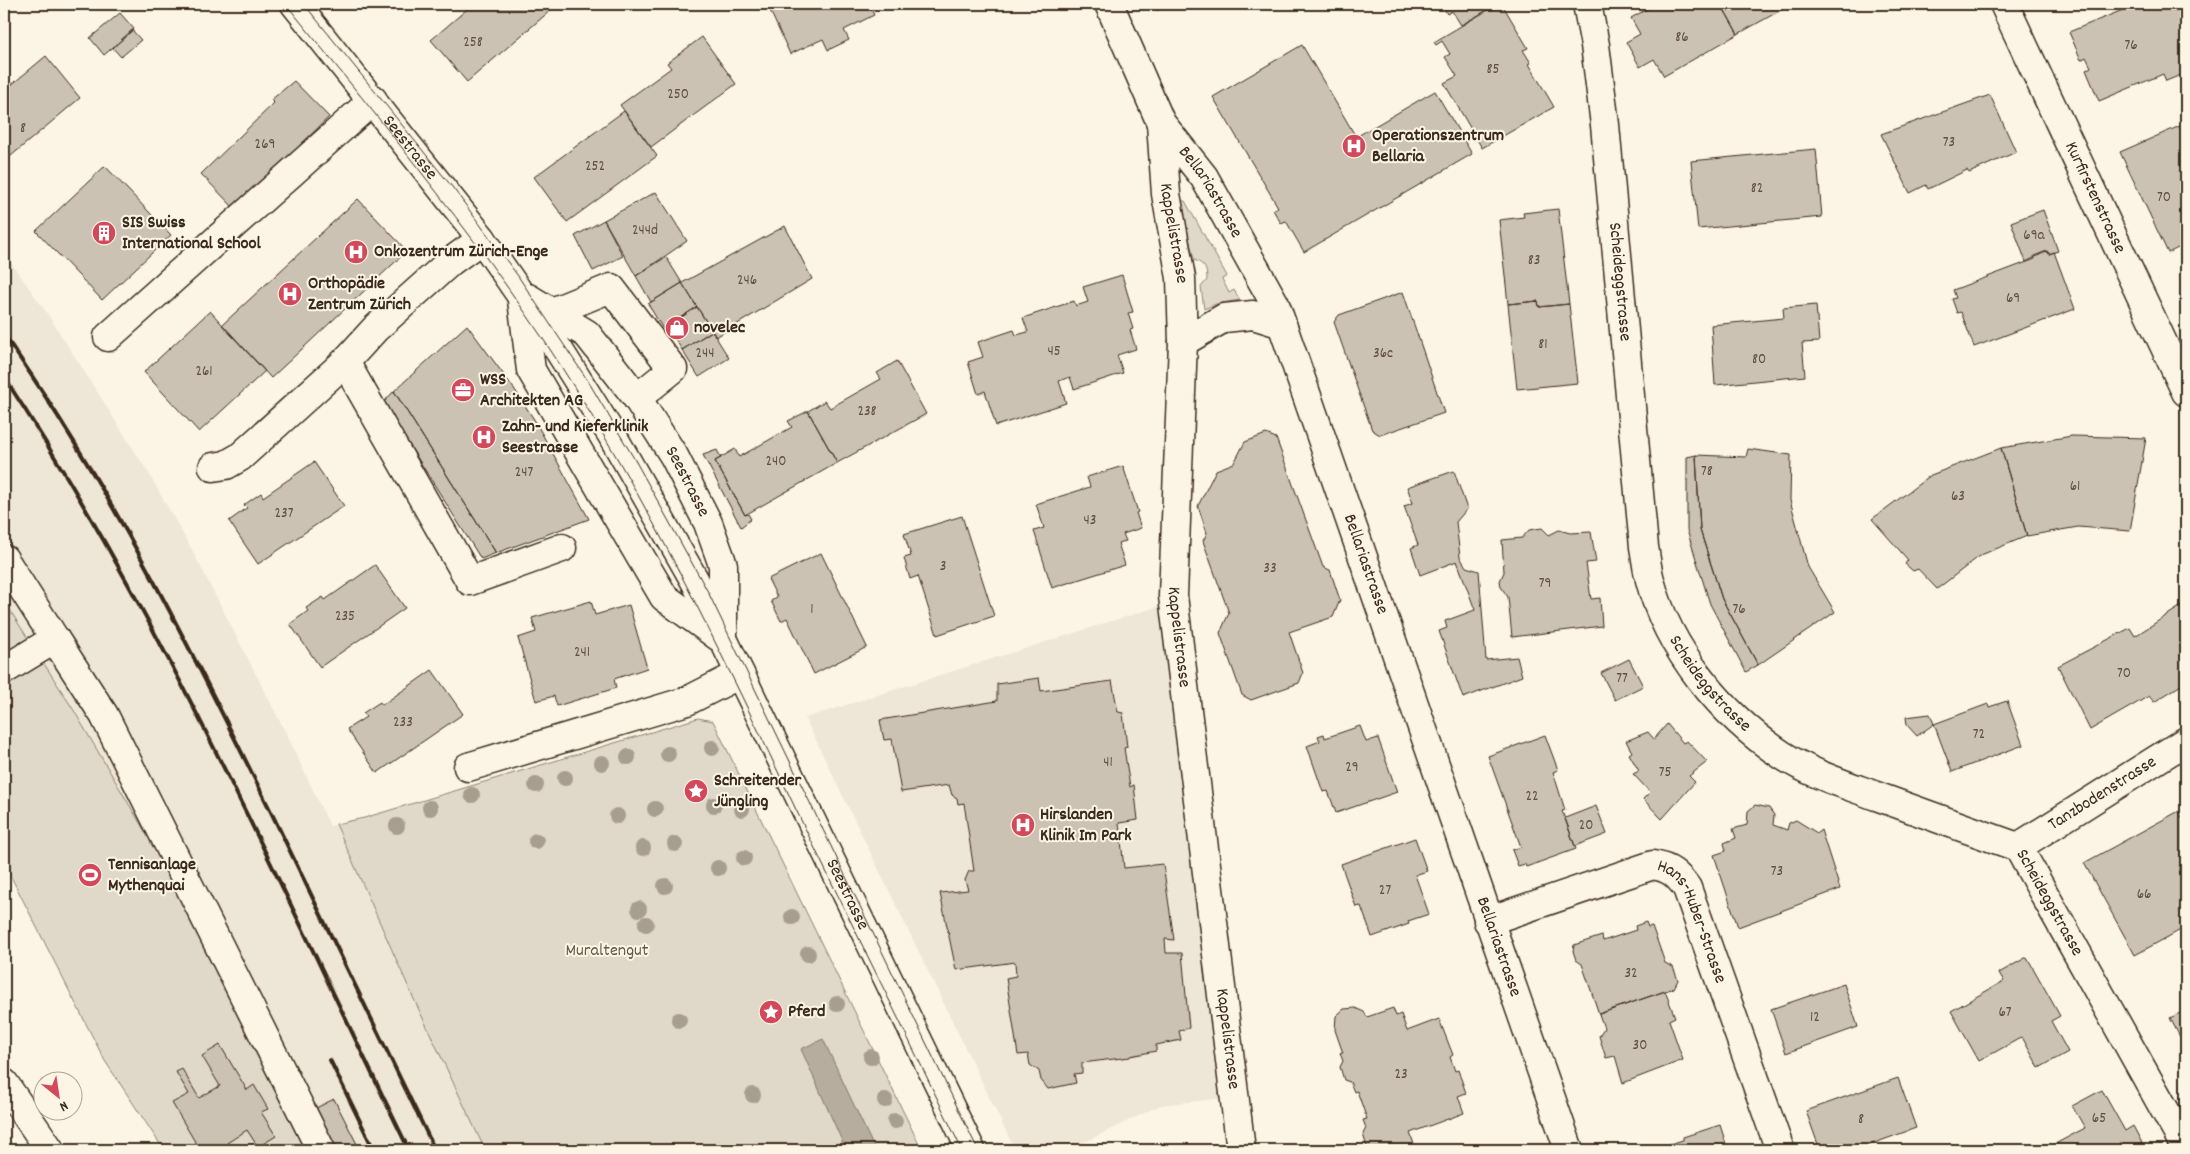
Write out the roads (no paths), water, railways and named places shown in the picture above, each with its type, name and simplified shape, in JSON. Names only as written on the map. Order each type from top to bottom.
[{"type":"street","name":"Seestrasse","points":[[295,4],[482,239],[560,352],[612,434],[695,581],[971,1150]]},
{"type":"street","name":"Bellariastrasse","points":[[1109,4],[1161,123],[1204,177],[1275,304],[1569,1150]]},
{"type":"street","name":"Scheideggstrasse","points":[[1587,4],[1595,46],[1605,126],[1644,546],[1650,580],[1669,627],[1691,665],[1719,702],[1748,729],[1784,756],[1832,779],[2018,847],[2186,1148]]},
{"type":"street","name":"Kurfirstenstrasse","points":[[2004,4],[2186,392]]},
{"type":"street","points":[[108,337],[373,100]]},
{"type":"street","name":"Kappelistrasse","points":[[1161,123],[1166,194],[1181,278],[1184,342],[1173,596],[1241,1150]]},
{"type":"street","points":[[213,467],[226,465],[240,457],[344,362],[375,329],[450,262],[482,239]]},
{"type":"street","points":[[552,312],[611,288],[672,369],[637,398]]},
{"type":"street","name":"Seestrasse","points":[[521,294],[587,334],[637,398],[674,456],[708,523],[723,565],[723,640]]},
{"type":"street","name":"Seestrasse","points":[[521,294],[531,370],[664,597],[723,640]]},
{"type":"street","points":[[1184,342],[1224,318],[1253,315],[1282,324]]},
{"type":"street","points":[[344,362],[470,581],[562,548]]},
{"type":"street","points":[[4,559],[104,715],[321,1150]]},
{"type":"street","points":[[4,670],[56,639]]},
{"type":"street","points":[[468,767],[687,701],[740,674]]},
{"type":"street","name":"Tanzbodenstrasse","points":[[2018,847],[2186,740]]},
{"type":"street","name":"Hans-Huber-Strasse","points":[[1488,920],[1653,865],[1668,868],[1679,876],[1687,888],[1780,1150]]},
{"type":"street","points":[[4,1083],[50,1150]]},
{"type":"tram line","points":[[286,4],[437,192],[509,289],[576,390],[638,494],[721,655],[962,1150]]},
{"type":"tram line","points":[[304,4],[453,188],[518,276],[588,381],[635,460],[708,592],[978,1150]]},
{"type":"railway","points":[[4,335],[43,392],[148,570],[212,692],[435,1150]]},
{"type":"railway","points":[[4,377],[62,469],[117,564],[169,660],[267,855],[409,1150]]},
{"type":"railway","points":[[330,1060],[374,1150]]},
{"type":"place","name":"Operationszentrum Bellaria","points":[[1354,146]]},
{"type":"place","name":"SIS Swiss International School","points":[[104,233]]},
{"type":"place","name":"Onkozentrum Zürich-Enge","points":[[356,252]]},
{"type":"place","name":"Orthopädie Zentrum Zürich","points":[[290,294]]},
{"type":"place","name":"novelec","points":[[677,328]]},
{"type":"place","name":"WSS Architekten AG","points":[[463,390]]},
{"type":"place","name":"Zahn- und Kieferklinik Seestrasse","points":[[484,437]]},
{"type":"place","name":"Schreitender Jüngling","points":[[696,791]]},
{"type":"place","name":"Hirslanden Klinik Im Park","points":[[1023,825]]},
{"type":"place","name":"Tennisanlage Mythenquai","points":[[90,875]]},
{"type":"place","name":"Pferd","points":[[771,1012]]},
{"type":"park label","name":"Muraltengut","points":[[607,951]]}]
